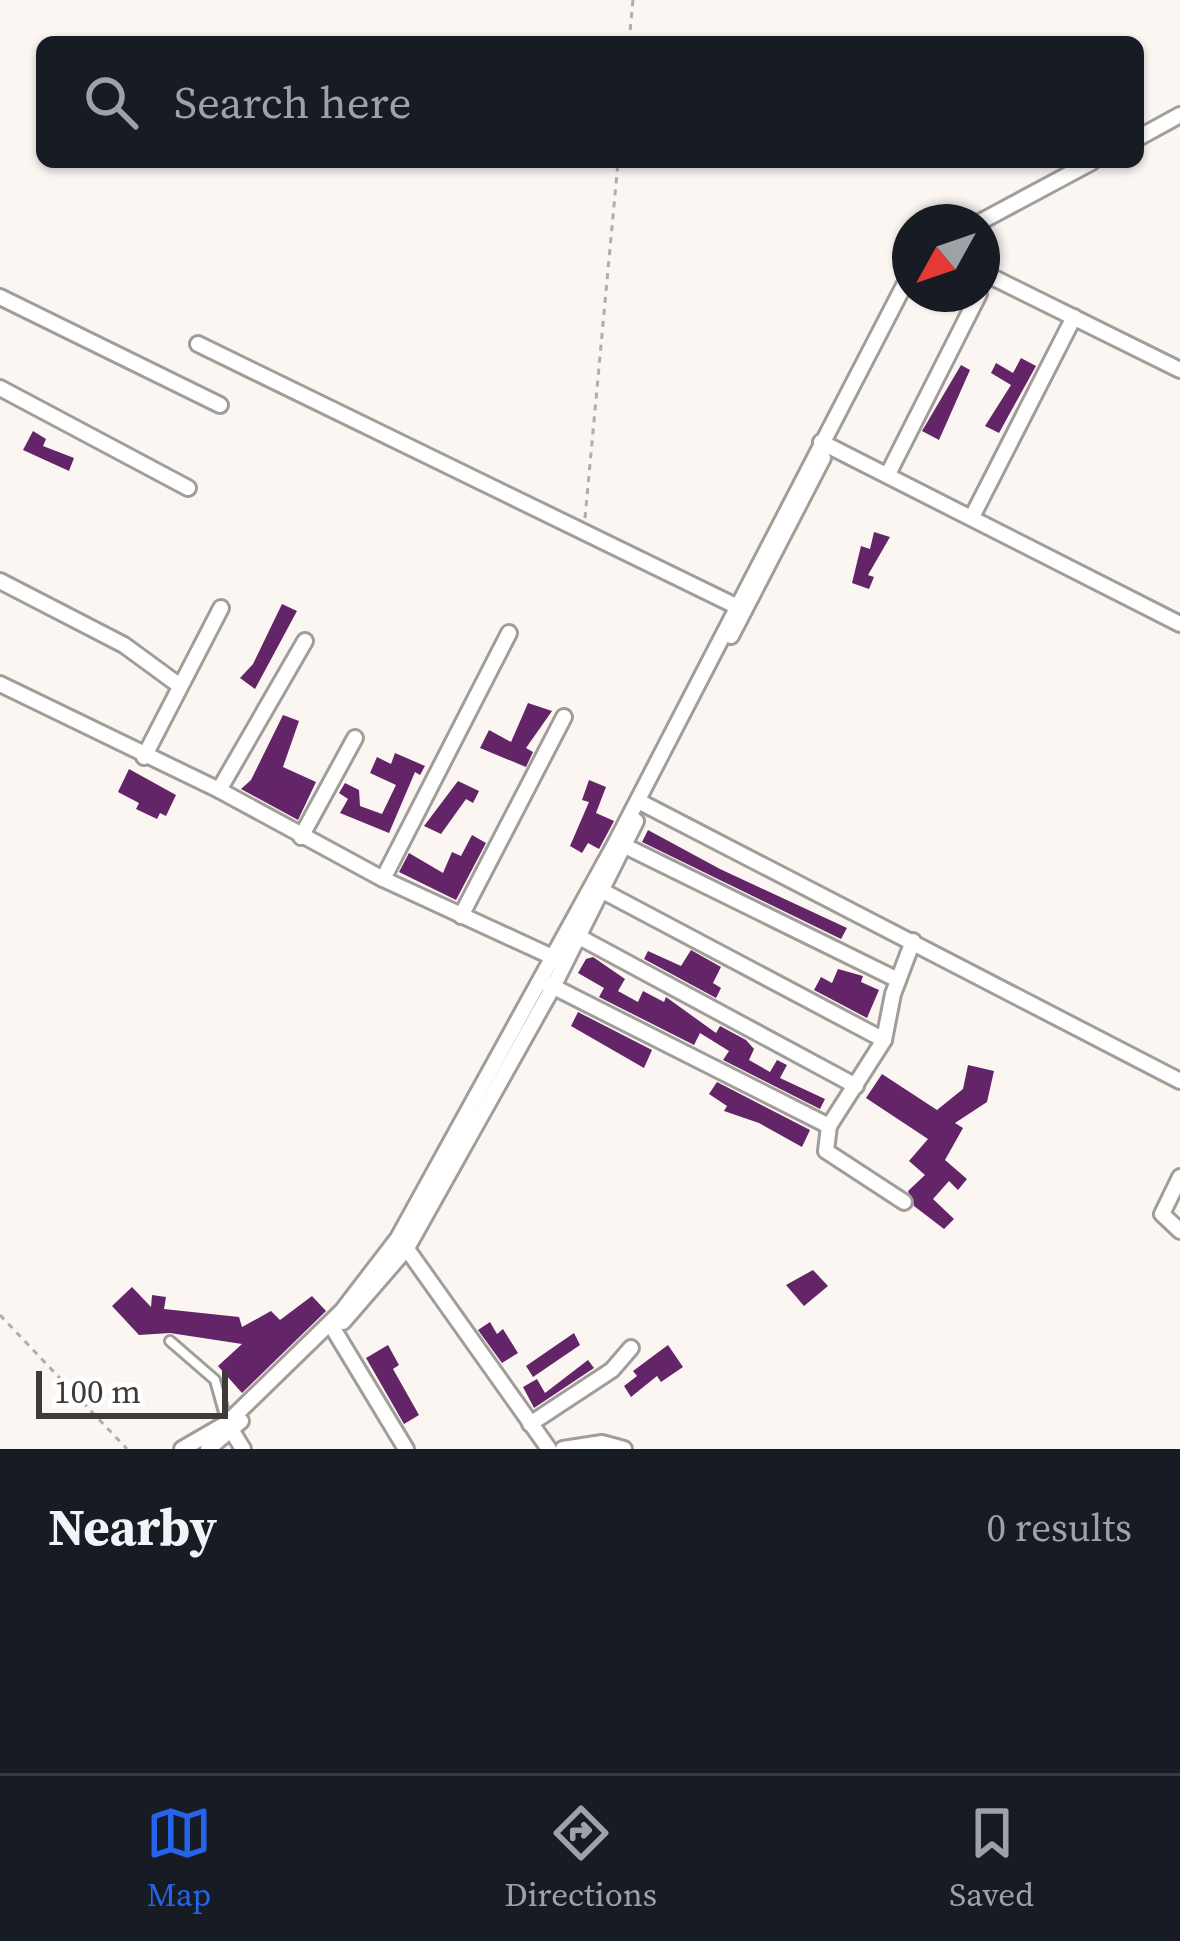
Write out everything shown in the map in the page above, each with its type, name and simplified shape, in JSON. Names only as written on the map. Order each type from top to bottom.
[{"type":"street","points":[[1144,135],[1180,115]]},
{"type":"street","points":[[1000,211],[1081,168]]},
{"type":"street","points":[[1000,289],[1074,317],[1180,370]]},
{"type":"street","points":[[0,297],[220,405]]},
{"type":"street","points":[[825,444],[892,310]]},
{"type":"street","points":[[182,1449],[229,1427],[334,1330],[403,1243],[548,984],[895,312]]},
{"type":"street","points":[[888,474],[968,312]]},
{"type":"street","points":[[973,514],[1074,317]]},
{"type":"street","points":[[198,344],[740,608]]},
{"type":"street","points":[[0,388],[188,488]]},
{"type":"street","points":[[825,444],[973,514],[1180,624]]},
{"type":"street","points":[[0,581],[124,645],[180,686]]},
{"type":"street","points":[[144,757],[221,608]]},
{"type":"street","points":[[598,888],[625,846],[740,608]]},
{"type":"street","points":[[383,879],[509,633]]},
{"type":"street","points":[[219,790],[305,641]]},
{"type":"street","points":[[0,684],[219,790],[383,879],[559,960]]},
{"type":"street","points":[[461,916],[564,717]]},
{"type":"street","points":[[301,838],[355,738]]},
{"type":"street","points":[[644,804],[1180,1082]]},
{"type":"street","points":[[625,846],[898,980]]},
{"type":"street","points":[[598,888],[884,1040]]},
{"type":"street","points":[[573,933],[856,1086]]},
{"type":"street","points":[[904,1202],[826,1151],[829,1126],[884,1040],[913,941]]},
{"type":"street","points":[[548,984],[829,1126]]},
{"type":"street","points":[[1180,1177],[1162,1214],[1180,1232]]},
{"type":"street","points":[[403,1243],[549,1449]]},
{"type":"street","points":[[208,1449],[403,1243]]},
{"type":"street","points":[[334,1330],[406,1449]]},
{"type":"street","points":[[530,1424],[612,1370],[631,1348]]},
{"type":"street","points":[[229,1427],[242,1449]]},
{"type":"street","points":[[563,1449],[602,1443],[624,1449]]},
{"type":"lane","points":[[170,1340],[215,1380],[229,1427]]},
{"type":"path","points":[[629,36],[632,0]]},
{"type":"path","points":[[592,537],[584,510],[617,168]]},
{"type":"path","points":[[0,1315],[127,1449]]},
{"type":"building","points":[[1021,358],[1036,366],[999,433],[985,426],[1011,385],[991,373],[996,363],[1013,373]]},
{"type":"building","points":[[961,365],[970,370],[939,440],[922,431]]},
{"type":"building","points":[[33,431],[46,439],[43,446],[74,458],[69,471],[23,450]]},
{"type":"building","points":[[874,532],[890,537],[868,575],[874,577],[869,589],[852,583],[861,546],[870,549]]},
{"type":"building","points":[[282,604],[297,611],[255,689],[240,678],[253,664]]},
{"type":"building","points":[[528,703],[552,711],[526,748],[533,752],[526,767],[480,748],[489,730],[511,742]]},
{"type":"building","points":[[283,715],[299,721],[283,767],[316,782],[298,820],[241,789],[251,780]]},
{"type":"building","points":[[395,753],[425,766],[420,775],[415,772],[389,833],[340,813],[348,799],[339,793],[345,783],[359,790],[360,806],[382,814],[396,785],[370,773],[377,757],[391,764]]},
{"type":"building","points":[[129,769],[176,795],[166,816],[160,813],[157,819],[136,809],[139,803],[118,792]]},
{"type":"building","points":[[589,780],[606,787],[596,813],[614,821],[599,849],[588,843],[582,853],[570,846],[589,802],[582,800]]},
{"type":"building","points":[[458,781],[479,791],[473,803],[466,799],[441,834],[424,826]]},
{"type":"building","points":[[648,830],[847,928],[841,939],[642,842]]},
{"type":"building","points":[[472,835],[486,843],[456,900],[399,872],[409,853],[443,873],[452,852],[461,856]]},
{"type":"building","points":[[691,950],[721,967],[713,983],[721,988],[716,998],[644,959],[648,951],[681,966]]},
{"type":"building","points":[[593,957],[625,979],[618,991],[638,1002],[643,991],[664,1002],[666,997],[716,1033],[720,1026],[746,1040],[754,1049],[749,1060],[770,1072],[777,1060],[787,1065],[780,1078],[825,1099],[820,1109],[723,1060],[729,1051],[700,1033],[694,1045],[599,997],[604,988],[578,973],[586,959]]},
{"type":"building","points":[[838,969],[863,976],[861,982],[879,990],[867,1018],[814,990],[821,977],[832,983]]},
{"type":"building","points":[[578,1012],[652,1050],[644,1068],[571,1026]]},
{"type":"building","points":[[968,1065],[994,1071],[987,1102],[955,1123],[963,1128],[945,1160],[967,1179],[958,1190],[949,1181],[933,1199],[954,1219],[944,1229],[914,1206],[908,1191],[925,1175],[909,1161],[928,1139],[866,1098],[882,1074],[937,1110],[963,1089]]},
{"type":"building","points":[[717,1082],[810,1130],[802,1147],[759,1123],[724,1111],[727,1106],[709,1094]]},
{"type":"building","points":[[813,1270],[828,1286],[804,1306],[786,1285]]},
{"type":"building","points":[[132,1287],[151,1307],[152,1295],[166,1297],[164,1309],[239,1317],[242,1327],[271,1311],[280,1320],[312,1296],[326,1311],[242,1393],[218,1366],[242,1344],[170,1333],[139,1335],[112,1306]]},
{"type":"building","points":[[490,1322],[497,1334],[503,1329],[518,1353],[502,1363],[478,1330]]},
{"type":"building","points":[[574,1333],[580,1345],[533,1377],[526,1366]]},
{"type":"building","points":[[388,1345],[399,1365],[393,1369],[419,1415],[404,1424],[366,1358]]},
{"type":"building","points":[[668,1345],[683,1367],[661,1382],[657,1376],[631,1397],[624,1386],[637,1376],[633,1371]]},
{"type":"building","points":[[588,1360],[594,1368],[534,1408],[523,1387],[537,1379],[545,1393]]}]
